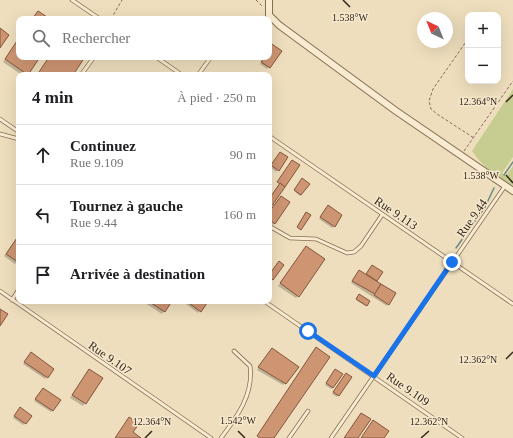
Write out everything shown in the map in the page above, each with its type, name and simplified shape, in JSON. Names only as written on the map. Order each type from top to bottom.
[{"type":"street","points":[[269,0],[271,16]]},
{"type":"street","points":[[272,17],[279,25],[396,111],[513,191]]},
{"type":"lane","points":[[72,0],[96,16]]},
{"type":"lane","points":[[83,72],[92,60]]},
{"type":"lane","points":[[160,60],[177,72]]},
{"type":"lane","points":[[200,72],[209,60]]},
{"type":"lane","points":[[0,119],[16,130]]},
{"type":"lane","points":[[0,134],[16,139]]},
{"type":"lane","name":"Rue 9.113","points":[[272,138],[513,304]]},
{"type":"lane","name":"Rue 9.44","points":[[331,438],[505,186]]},
{"type":"lane","points":[[272,228],[290,238],[316,239],[347,253],[354,252],[361,246],[382,215]]},
{"type":"lane","name":"Rue 9.107","points":[[0,291],[16,303]]},
{"type":"lane","points":[[12,300],[16,294]]},
{"type":"lane","name":"Rue 9.107","points":[[18,304],[210,438]]},
{"type":"lane","name":"Rue 9.109","points":[[268,304],[462,438]]},
{"type":"lane","points":[[221,438],[245,403],[248,392],[250,366],[234,350]]},
{"type":"lane","points":[[289,438],[308,410]]},
{"type":"path","points":[[113,16],[122,0]]},
{"type":"path","points":[[465,43],[433,89],[429,101],[431,108],[437,114],[474,138]]},
{"type":"path","points":[[461,155],[513,81]]},
{"type":"green space","points":[[513,89],[513,157],[502,173],[506,176],[513,166],[513,188],[481,162],[472,151]]},
{"type":"building","points":[[38,11],[46,16],[34,16]]},
{"type":"building","points":[[0,28],[9,35],[0,48]]},
{"type":"building","points":[[16,42],[16,60],[38,60],[30,72],[24,72],[5,59]]},
{"type":"building","points":[[272,44],[282,51],[270,68],[261,62],[263,60],[272,60]]},
{"type":"building","points":[[47,60],[83,60],[75,72],[39,72]]},
{"type":"building","points":[[280,152],[288,157],[279,171],[272,166]]},
{"type":"building","points":[[292,160],[300,165],[285,187],[277,182]]},
{"type":"building","points":[[302,178],[310,184],[301,195],[294,190]]},
{"type":"building","points":[[280,183],[285,187],[272,206],[272,195]]},
{"type":"building","points":[[281,196],[290,202],[275,224],[272,222],[272,208]]},
{"type":"building","points":[[328,205],[342,215],[335,227],[320,217]]},
{"type":"building","points":[[306,212],[311,215],[301,230],[297,227]]},
{"type":"building","points":[[16,239],[16,261],[6,254]]},
{"type":"building","points":[[306,246],[325,259],[299,297],[280,283]]},
{"type":"building","points":[[279,261],[284,265],[273,280],[272,271]]},
{"type":"building","points":[[372,265],[383,272],[377,281],[366,274]]},
{"type":"building","points":[[359,270],[381,284],[375,294],[352,281]]},
{"type":"building","points":[[381,284],[396,293],[389,305],[374,295]]},
{"type":"building","points":[[359,294],[370,301],[367,306],[356,299]]},
{"type":"building","points":[[153,304],[170,304],[165,312]]},
{"type":"building","points":[[190,304],[206,304],[201,312]]},
{"type":"building","points":[[0,309],[8,314],[0,326]]},
{"type":"building","points":[[316,347],[330,357],[274,438],[260,438],[257,436]]},
{"type":"building","points":[[272,348],[299,367],[286,384],[258,367]]},
{"type":"building","points":[[31,352],[54,369],[48,378],[24,362]]},
{"type":"building","points":[[89,369],[103,378],[86,404],[72,395]]},
{"type":"building","points":[[335,369],[343,374],[333,388],[326,383]]},
{"type":"building","points":[[346,373],[352,377],[339,396],[333,392]]},
{"type":"building","points":[[43,388],[61,400],[53,411],[35,399]]},
{"type":"building","points":[[20,407],[32,416],[26,424],[14,416]]},
{"type":"building","points":[[361,413],[371,419],[358,438],[344,438]]},
{"type":"building","points":[[129,417],[139,424],[133,432],[141,438],[115,438]]},
{"type":"building","points":[[373,420],[389,431],[384,438],[361,438]]},
{"type":"waterway","points":[[504,175],[513,162]]},
{"type":"waterway","points":[[456,248],[485,207],[494,188]]},
{"type":"route","points":[[308,331],[374,376],[452,262]]}]
